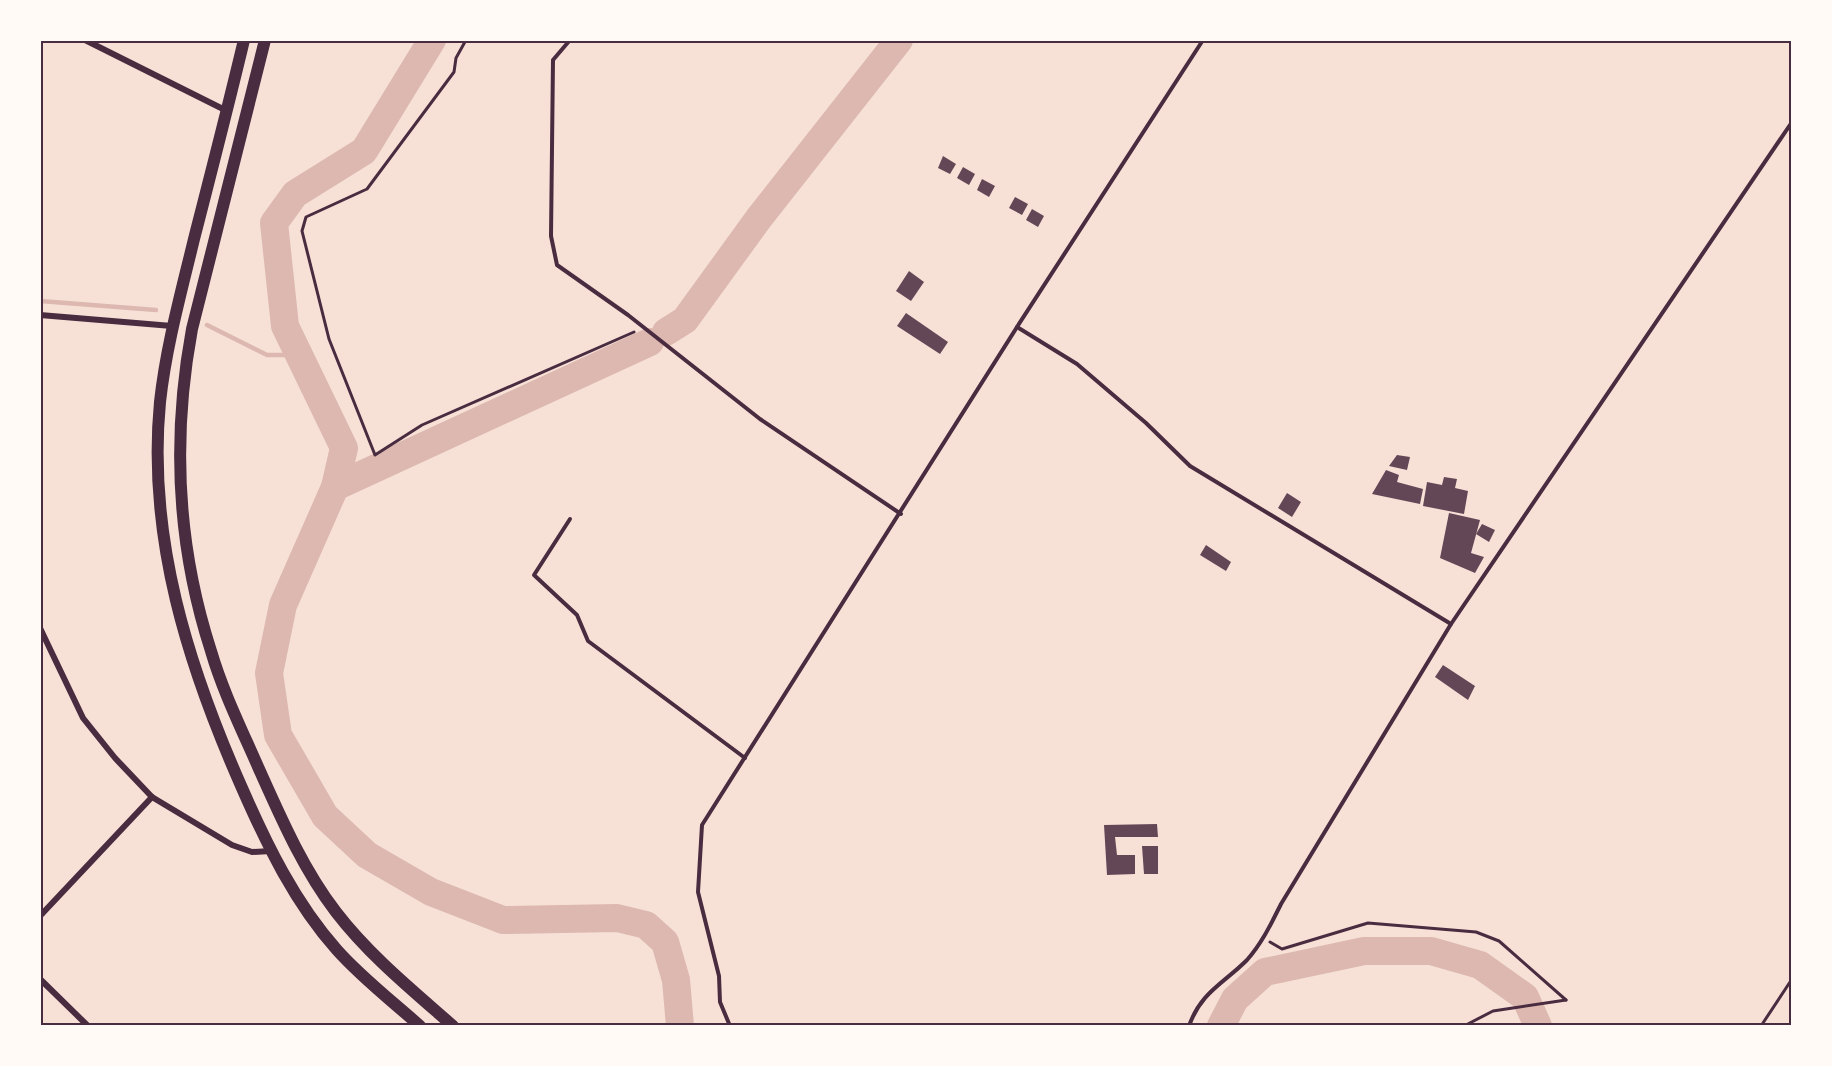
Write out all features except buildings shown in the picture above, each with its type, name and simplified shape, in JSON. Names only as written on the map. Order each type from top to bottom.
[{"type":"main road","points":[[244,40],[172,326],[160,404],[158,464],[163,528],[190,659],[209,715],[271,851],[306,910],[336,948],[363,977],[420,1026]]},
{"type":"main road","points":[[265,40],[192,329],[184,372],[178,452],[188,560],[211,652],[231,706],[289,834],[311,876],[362,944],[453,1026]]},
{"type":"street","points":[[85,40],[227,111]]},
{"type":"street","points":[[40,315],[172,326]]},
{"type":"street","points":[[40,628],[84,718],[115,758],[152,797],[232,845],[252,852],[271,851]]},
{"type":"street","points":[[40,916],[152,797]]},
{"type":"street","points":[[40,979],[88,1026]]},
{"type":"lane","points":[[570,40],[553,60],[551,236],[557,265],[644,327],[760,419],[901,514]]},
{"type":"lane","points":[[730,1026],[720,1002],[719,976],[698,892],[702,825],[901,514],[1017,327],[1203,40]]},
{"type":"lane","points":[[1188,1026],[1195,1010],[1213,987],[1246,960],[1264,939],[1281,904],[1451,624],[1791,122]]},
{"type":"lane","points":[[1017,327],[1077,364],[1146,423],[1190,466],[1451,624]]},
{"type":"lane","points":[[570,519],[534,575],[577,615],[588,641],[745,758]]},
{"type":"path","points":[[466,40],[456,58],[454,72],[367,189],[306,217],[302,231],[329,339],[375,454],[422,424],[644,327]]},
{"type":"path","points":[[1264,939],[1282,949],[1368,923],[1476,932],[1499,941],[1566,1000],[1493,1011],[1464,1026]]},
{"type":"path","points":[[1761,1026],[1791,979]]},
{"type":"waterway","points":[[432,40],[364,151],[295,194],[274,223],[285,326],[344,448],[335,487],[283,605],[269,673],[278,735],[325,816],[367,855],[431,892],[503,920],[617,918],[646,925],[665,942],[676,980],[680,1026]]},
{"type":"waterway","points":[[666,332],[685,320],[759,218],[899,40]]},
{"type":"waterway","points":[[40,301],[156,310]]},
{"type":"waterway","points":[[207,325],[267,355],[299,355]]},
{"type":"waterway","points":[[335,487],[650,342]]},
{"type":"waterway","points":[[1221,1026],[1235,999],[1265,972],[1364,951],[1431,951],[1480,965],[1525,997],[1538,1026]]}]
